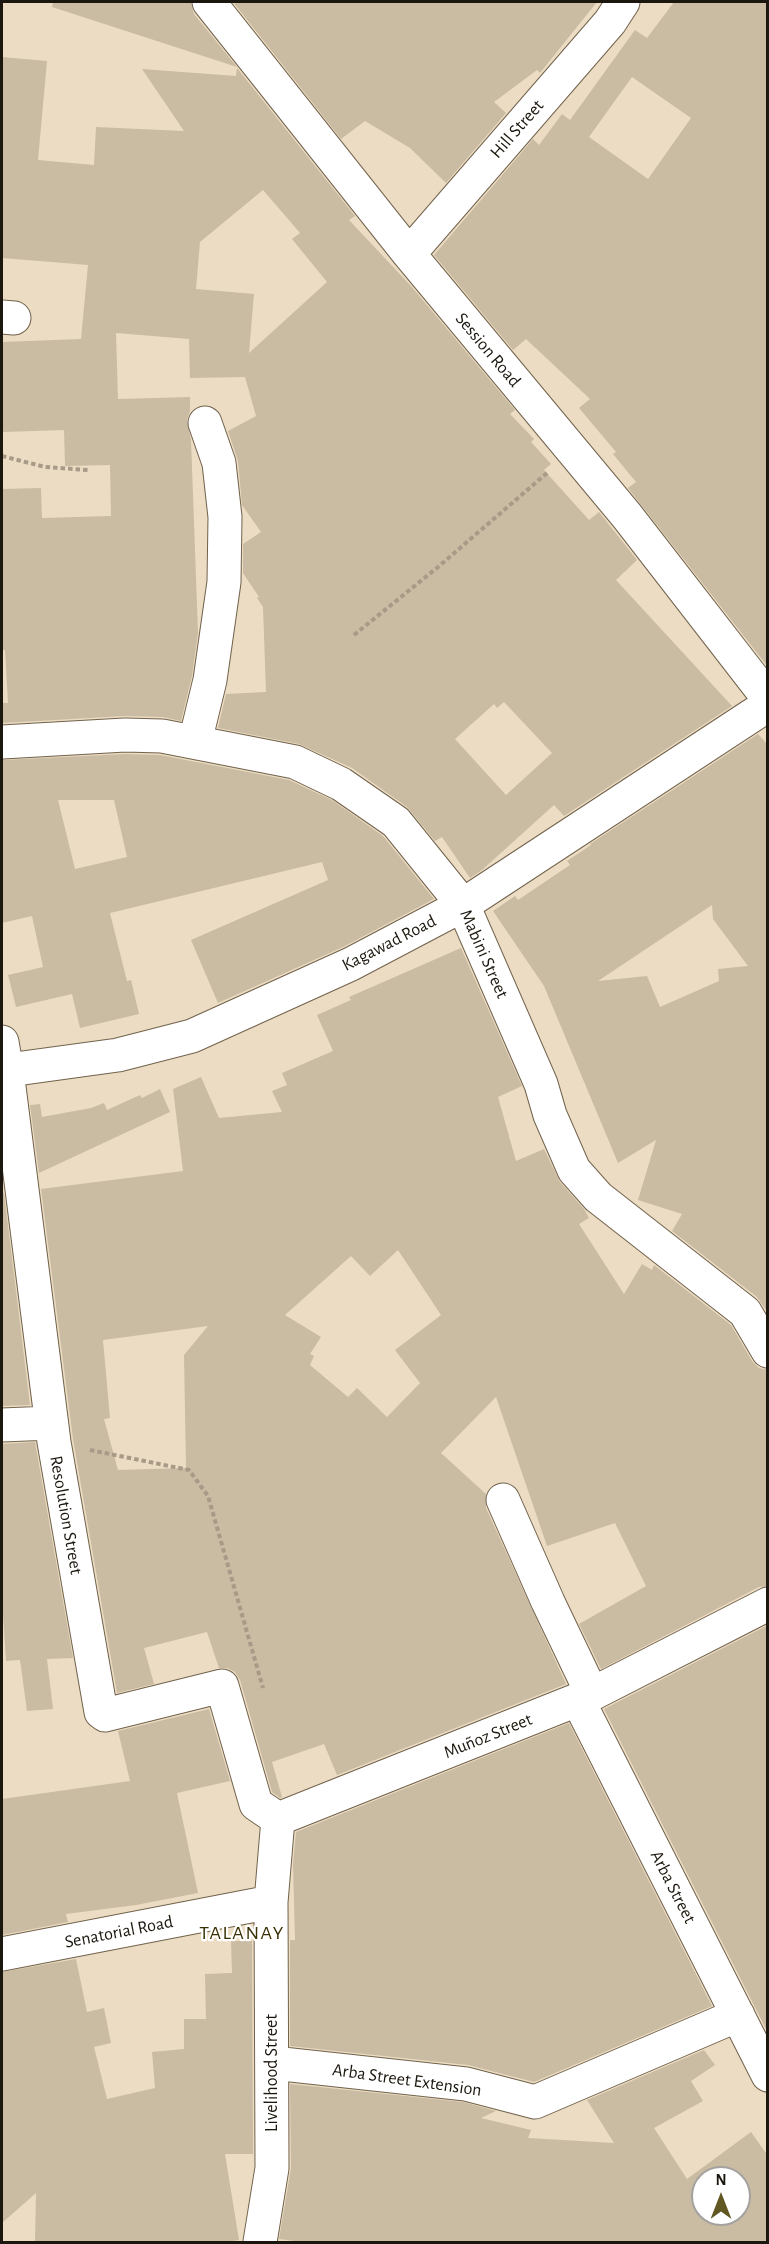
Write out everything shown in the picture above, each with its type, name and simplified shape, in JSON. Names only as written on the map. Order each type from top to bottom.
[{"type":"street","name":"Session Road","points":[[209,2],[409,254],[627,516],[768,698]]},
{"type":"street","name":"Hill Street","points":[[409,254],[609,22],[623,2]]},
{"type":"street","points":[[195,742],[210,680],[224,582],[225,517],[219,463],[205,423]]},
{"type":"street","name":"Kagawad Road","points":[[3,1062],[118,1055],[192,1036],[351,964],[463,905],[768,705]]},
{"type":"street","name":"Mabini Street","points":[[2,742],[125,735],[162,736],[295,762],[340,784],[396,822],[463,905],[541,1084],[550,1115],[574,1170],[598,1197],[745,1312],[768,1350]]},
{"type":"street","name":"Resolution Street","points":[[3,1062],[52,1433],[101,1712],[105,1715],[222,1686],[256,1804],[278,1819]]},
{"type":"street","points":[[2,1425],[52,1433]]},
{"type":"street","name":"Arba Street","points":[[503,1500],[548,1602],[585,1697],[768,2075]]},
{"type":"street","name":"Muñoz Street","points":[[278,1819],[585,1697],[768,1604]]},
{"type":"street","points":[[271,1902],[278,1819]]},
{"type":"street","name":"Senatorial Road","points":[[2,1954],[271,1902]]},
{"type":"street","name":"Livelihood Street","points":[[260,2242],[272,2168],[271,1902]]},
{"type":"street","name":"Arba Street Extension","points":[[273,2063],[466,2084],[535,2102],[738,2015]]},
{"type":"path","points":[[354,635],[438,567],[573,451]]},
{"type":"path","points":[[2,456],[45,467],[88,470]]},
{"type":"path","points":[[52,1433],[189,1470],[208,1496],[263,1688]]},
{"type":"building","points":[[53,2],[191,2],[194,14],[237,67],[52,7]]},
{"type":"building","points":[[233,2],[597,2],[540,73],[537,70],[494,102],[506,113],[446,183],[410,148],[365,121],[341,139]]},
{"type":"building","points":[[674,2],[768,2],[768,667],[628,488],[636,482],[613,454],[616,452],[579,408],[590,399],[526,339],[513,350],[434,255],[533,139],[539,145],[562,114],[570,120],[635,30],[647,38]],"holes":[[[632,77],[691,118],[648,179],[589,137]]]},
{"type":"building","points":[[2,57],[47,61],[38,160],[94,165],[96,127],[184,131],[142,69],[236,76],[237,68],[355,216],[349,220],[411,286],[515,410],[510,414],[534,439],[531,442],[551,464],[544,470],[589,520],[599,512],[637,560],[616,580],[732,706],[564,816],[554,805],[482,870],[470,878],[442,837],[435,841],[407,807],[352,768],[299,744],[218,728],[226,694],[266,692],[263,607],[243,573],[243,544],[261,532],[242,505],[238,461],[228,431],[256,416],[245,377],[190,378],[189,339],[116,333],[118,399],[190,397],[190,411],[187,420],[191,440],[198,633],[192,676],[181,721],[163,717],[125,716],[2,723],[2,703],[8,703],[5,650],[2,650],[2,489],[41,488],[42,518],[111,516],[110,465],[65,466],[64,430],[2,432],[2,342],[81,339],[88,265],[2,258]],"holes":[[[263,190],[300,233],[292,239],[327,282],[249,353],[254,294],[196,289],[200,242]],[[504,702],[552,753],[506,795],[455,739],[494,704],[497,708]]]},
{"type":"building","points":[[758,734],[768,745],[768,1313],[757,1297],[672,1231],[682,1214],[638,1200],[656,1140],[618,1163],[544,986],[493,911],[515,896],[518,900],[570,865],[567,861]],"holes":[[[712,905],[713,919],[748,966],[718,969],[719,981],[660,1007],[647,976],[598,981]]]},
{"type":"building","points":[[125,754],[160,755],[289,780],[332,800],[383,836],[434,899],[343,947],[218,1003],[191,940],[328,880],[322,862],[110,913],[127,981],[131,980],[139,1014],[80,1028],[72,994],[16,1007],[8,975],[43,967],[32,916],[2,923],[2,760]],"holes":[[[58,800],[114,800],[127,857],[75,869]]]},
{"type":"building","points":[[461,948],[522,1086],[498,1097],[516,1161],[544,1149],[560,1182],[589,1218],[579,1224],[624,1294],[642,1264],[652,1270],[654,1265],[731,1325],[752,1361],[759,1368],[768,1370],[768,1586],[759,1587],[601,1669],[579,1624],[646,1586],[615,1523],[547,1546],[496,1397],[441,1453],[486,1494],[486,1508],[566,1684],[337,1775],[324,1744],[272,1762],[282,1797],[280,1798],[272,1792],[240,1680],[235,1672],[227,1668],[219,1668],[207,1632],[144,1648],[154,1684],[117,1693],[73,1439],[41,1189],[183,1171],[173,1089],[201,1077],[219,1118],[282,1112],[272,1091],[287,1085],[282,1073],[333,1051],[317,1015],[351,1000],[349,997]],"holes":[[[398,1250],[441,1315],[395,1350],[420,1383],[387,1417],[357,1388],[348,1397],[310,1365],[314,1356],[310,1354],[321,1337],[285,1315],[351,1256],[370,1276]],[[208,1326],[184,1355],[186,1468],[118,1470],[104,1419],[110,1418],[103,1340]]]},
{"type":"building","points":[[160,1089],[170,1112],[39,1173],[30,1105],[40,1104],[42,1117],[91,1108],[104,1103],[107,1110]]},
{"type":"building","points":[[4,1193],[30,1405],[2,1406],[2,1194]]},
{"type":"building","points":[[35,1442],[73,1658],[47,1659],[53,1709],[27,1711],[20,1660],[6,1661],[2,1599],[2,1444]]},
{"type":"building","points":[[768,1625],[768,2033],[604,1709]]},
{"type":"building","points":[[209,1709],[230,1781],[177,1793],[198,1893],[136,1905],[66,1914],[68,1922],[2,1935],[2,1799],[130,1781],[118,1731]]},
{"type":"building","points":[[569,1723],[712,2006],[534,2082],[468,2065],[290,2046],[290,1940],[295,1940],[293,1864],[296,1832]]},
{"type":"building","points":[[231,1941],[252,1941],[253,2154],[225,2154],[239,2240],[225,2242],[35,2242],[36,2193],[2,2223],[2,1972],[76,1959],[87,2012],[104,2008],[111,2043],[94,2047],[107,2099],[155,2088],[152,2052],[184,2049],[184,2019],[206,2019],[205,1974],[232,1973]]},
{"type":"building","points":[[704,2050],[715,2065],[691,2081],[703,2101],[654,2128],[687,2179],[691,2176],[691,2226],[751,2226],[751,2166],[705,2166],[751,2132],[768,2156],[768,2242],[302,2242],[279,2239],[291,2168],[290,2084],[463,2102],[496,2111],[481,2118],[531,2130],[528,2138],[614,2143],[587,2100]]},
{"type":"district","name":"TALANAY","points":[[242,1933]]}]
